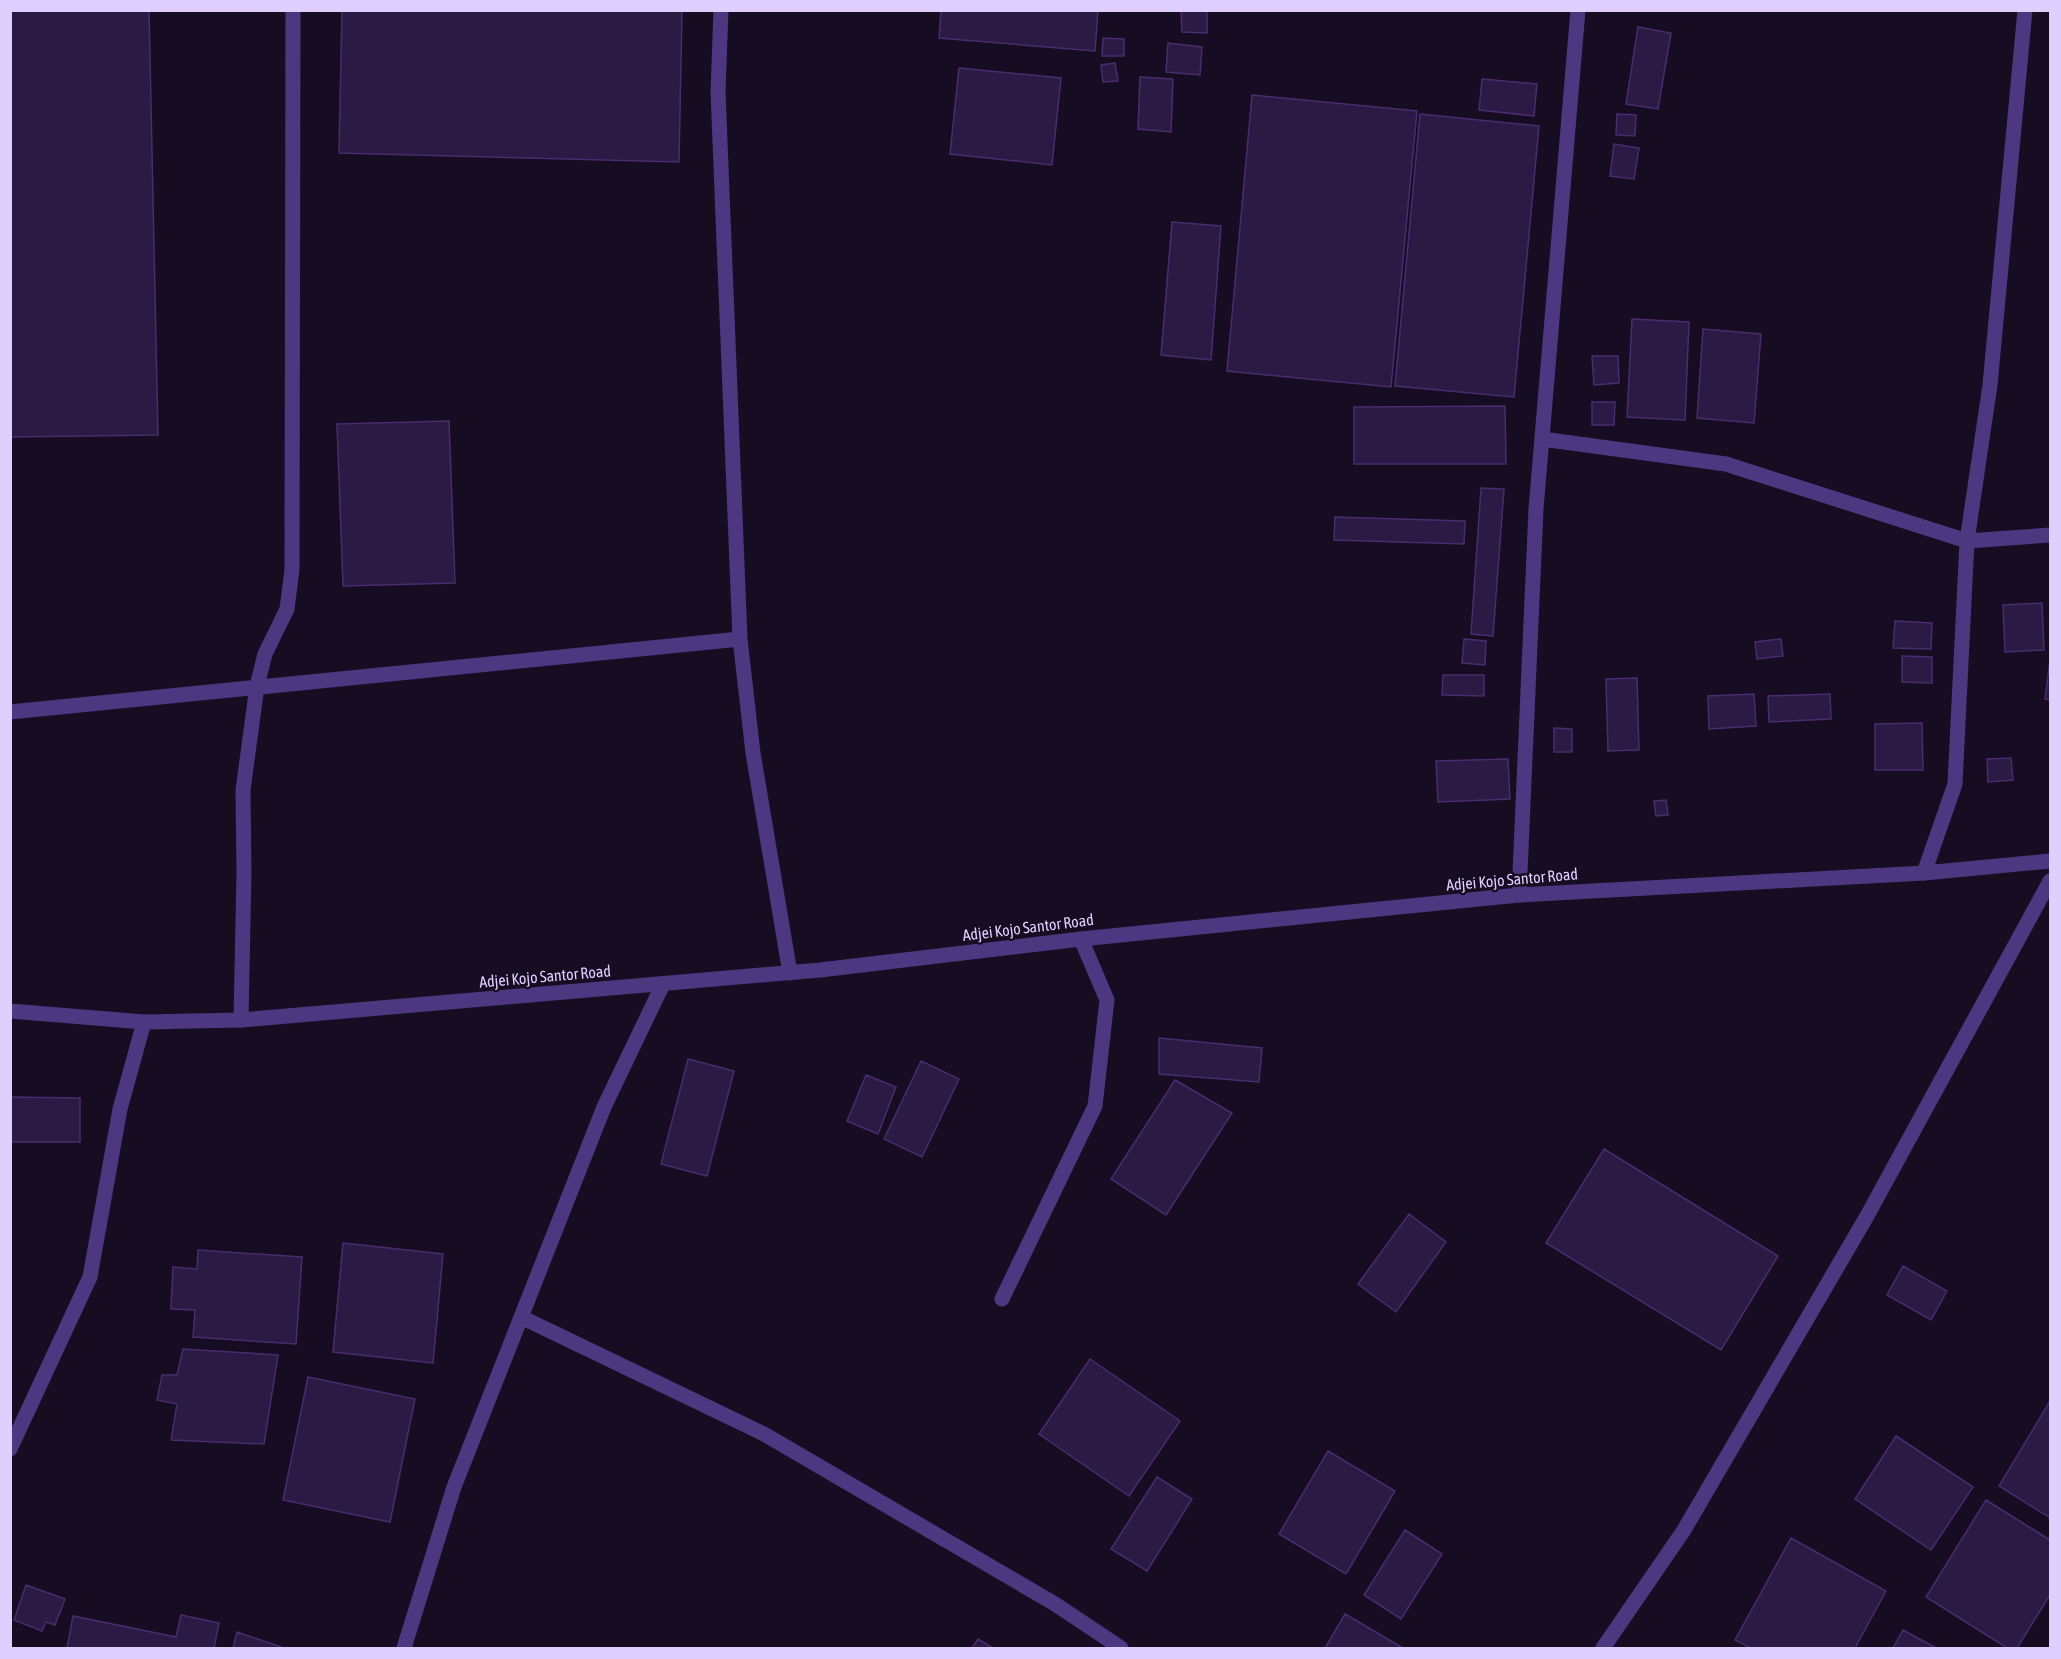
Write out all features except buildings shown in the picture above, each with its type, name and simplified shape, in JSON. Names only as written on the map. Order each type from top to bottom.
[{"type":"street","points":[[241,1020],[243,790],[257,686],[265,654],[286,609],[292,570],[292,10]]},
{"type":"street","points":[[721,10],[718,92],[740,639],[753,753],[790,973]]},
{"type":"street","points":[[1519,895],[1536,509],[1578,10]]},
{"type":"street","points":[[1924,873],[1955,784],[1967,541],[1990,385],[2025,10]]},
{"type":"street","points":[[1542,439],[1726,465],[1967,541],[2050,536]]},
{"type":"street","points":[[10,712],[740,639]]},
{"type":"street","name":"Adjei Kojo Santor Road","points":[[10,1011],[144,1022],[241,1020],[790,973],[1081,939],[1519,895],[1924,873],[2050,861]]},
{"type":"street","points":[[1603,1648],[1702,1500],[1867,1216],[2050,881]]},
{"type":"street","points":[[1002,1299],[1095,1106],[1107,1000],[1081,939]]},
{"type":"street","points":[[404,1648],[454,1487],[604,1107],[663,984]]},
{"type":"street","points":[[10,1449],[90,1276],[120,1109],[144,1022]]},
{"type":"street","points":[[521,1317],[764,1434],[1056,1604],[1121,1648]]}]
